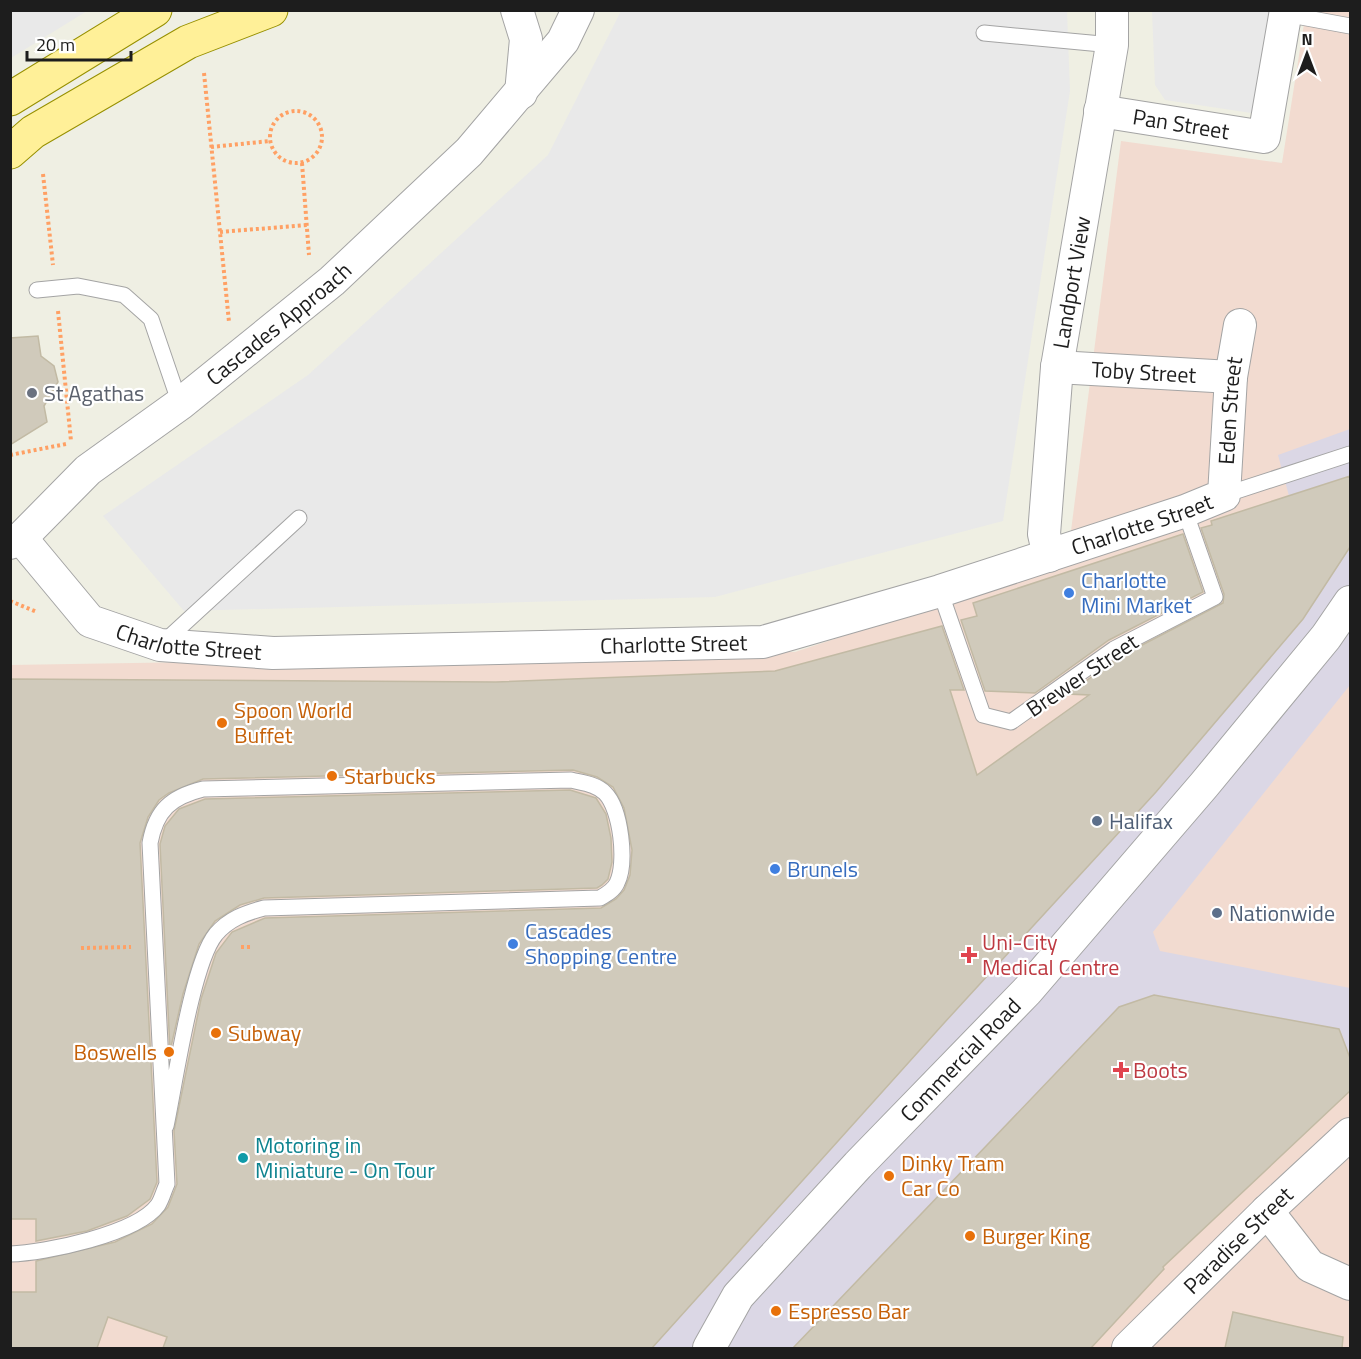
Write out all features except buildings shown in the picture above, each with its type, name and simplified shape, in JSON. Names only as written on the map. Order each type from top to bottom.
[{"type":"main road","points":[[10,99],[155,10]]},
{"type":"main road","points":[[10,152],[33,132],[188,42],[271,10]]},
{"type":"street","points":[[517,10],[526,39],[520,93]]},
{"type":"street","name":"Cascades Approach","points":[[16,540],[88,470],[180,404],[332,281],[469,152],[563,41],[578,10]]},
{"type":"street","name":"Landport View","points":[[1049,556],[1044,534],[1057,367],[1112,45],[1112,10]]},
{"type":"street","name":"Pan Street","points":[[1100,111],[1264,137],[1285,12]]},
{"type":"street","name":"Eden Street","points":[[1224,495],[1231,377],[1240,325]]},
{"type":"street","name":"Toby Street","points":[[1057,367],[1231,377]]},
{"type":"street","name":"Charlotte Street","points":[[16,540],[90,621],[160,645],[273,653],[763,642],[940,591],[1185,511],[1224,495]]},
{"type":"street","name":"Commercial Road","points":[[709,1348],[738,1296],[858,1164],[1027,990],[1219,766],[1326,637],[1350,602]]},
{"type":"street","name":"Paradise Street","points":[[1128,1348],[1267,1211],[1350,1134]]},
{"type":"street","points":[[1267,1211],[1310,1266],[1350,1284]]},
{"type":"lane","points":[[1285,12],[1350,26]]},
{"type":"lane","points":[[984,33],[1112,45]]},
{"type":"lane","points":[[37,290],[78,286],[124,295],[151,319],[180,404]]},
{"type":"lane","name":"Charlotte Street","points":[[1224,495],[1350,454]]},
{"type":"lane","name":"Brewer Street","points":[[940,591],[983,715],[1011,722],[1114,649],[1215,597],[1185,511]]},
{"type":"lane","points":[[160,645],[299,518]]},
{"type":"lane","points":[[10,1254],[61,1249],[138,1221],[158,1206],[167,1184],[166,1126],[150,843],[154,821],[184,794],[203,789],[571,780],[590,784],[604,792],[615,806],[620,825],[621,870],[618,882],[600,898],[264,908],[246,912],[229,921],[215,936],[200,963],[166,1126]]},
{"type":"path","points":[[204,72],[229,325]]},
{"type":"path","points":[[303,112],[310,115],[321,129],[322,137],[316,153],[302,163],[285,161],[277,156],[270,141],[273,124],[286,113],[303,112]]},
{"type":"path","points":[[211,147],[270,141]]},
{"type":"path","points":[[302,163],[309,256]]},
{"type":"path","points":[[220,232],[307,225]]},
{"type":"path","points":[[10,455],[71,442]]},
{"type":"shaded area","points":[[11,10],[87,10],[87,11],[11,58]]},
{"type":"shaded area","points":[[621,11],[1067,11],[1070,91],[1003,521],[715,597],[184,611],[103,516],[308,375],[548,155]]},
{"type":"shaded area","points":[[1152,11],[1270,11],[1258,114],[1165,100],[1155,85]]},
{"type":"shaded area","points":[[1306,11],[1350,11],[1350,1348],[11,1348],[10,665],[795,652],[1067,562],[1121,141],[1282,163]]},
{"type":"shaded area","points":[[1350,429],[1350,476],[1289,496],[1278,455]]},
{"type":"shaded area","points":[[1350,547],[1350,685],[1153,932],[1160,951],[1350,988],[1350,1058],[1339,1029],[1154,995],[1119,1007],[793,1348],[652,1348],[945,1022],[1156,792],[1303,619]]},
{"type":"place","name":"St Agathas","points":[[32,393]]},
{"type":"place","name":"Charlotte Mini Market","points":[[1069,593]]},
{"type":"place","name":"Spoon World Buffet","points":[[222,723]]},
{"type":"place","name":"Starbucks","points":[[332,776]]},
{"type":"place","name":"Halifax","points":[[1097,821]]},
{"type":"place","name":"Brunels","points":[[775,869]]},
{"type":"place","name":"Nationwide","points":[[1217,913]]},
{"type":"place","name":"Cascades Shopping Centre","points":[[513,944]]},
{"type":"place","name":"Uni-City Medical Centre","points":[[969,955]]},
{"type":"place","name":"Subway","points":[[216,1033]]},
{"type":"place","name":"Boswells","points":[[169,1052]]},
{"type":"place","name":"Boots","points":[[1121,1070]]},
{"type":"place","name":"Motoring in Miniature - On Tour","points":[[243,1158]]},
{"type":"place","name":"Dinky Tram Car Co","points":[[889,1176]]},
{"type":"place","name":"Burger King","points":[[970,1236]]},
{"type":"place","name":"Espresso Bar","points":[[776,1311]]}]
